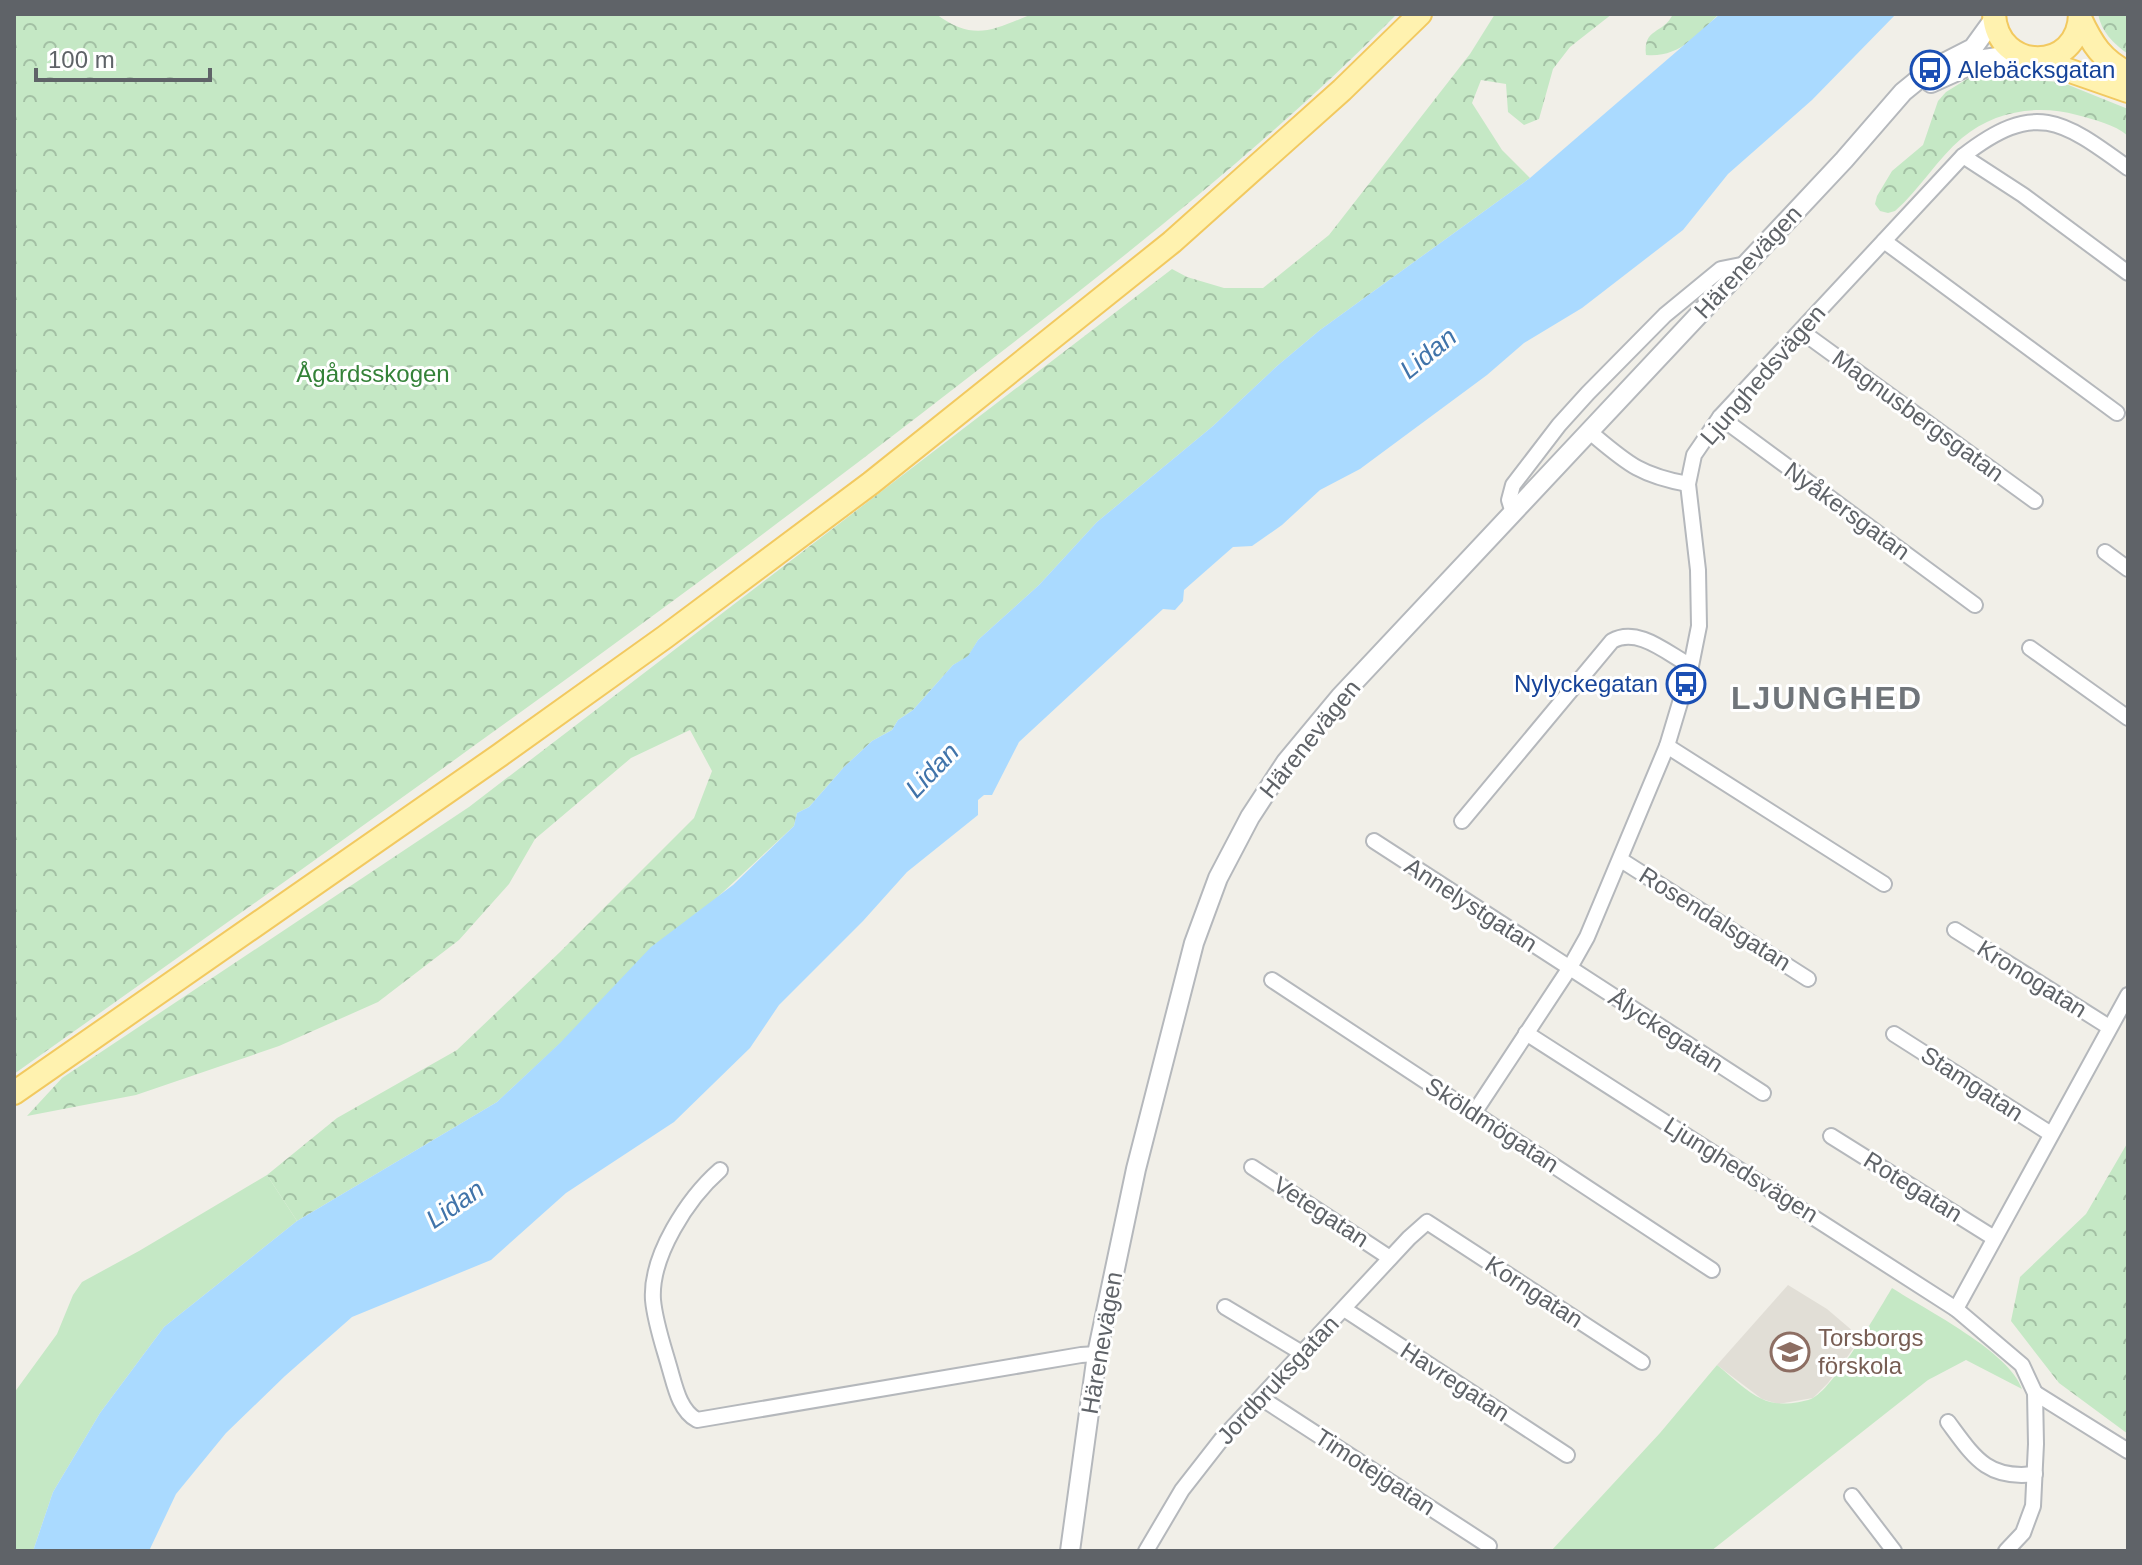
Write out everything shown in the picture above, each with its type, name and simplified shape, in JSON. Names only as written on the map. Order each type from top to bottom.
[{"type":"main road","points":[[14,1093],[525,737],[871,483],[1172,242],[1342,90],[1420,14]]},
{"type":"main road","points":[[1994,16],[2002,40],[2019,54],[2044,58],[2059,67],[2128,91]]},
{"type":"main road","points":[[2044,58],[2069,45],[2078,30],[2080,16]]},
{"type":"main road","points":[[2080,16],[2092,45],[2100,55],[2128,73]]},
{"type":"street","name":"Härenevägen","points":[[1070,1551],[1097,1354],[1136,1169],[1194,943],[1218,878],[1250,817],[1293,753],[1340,697],[1892,108],[1903,92],[1930,70],[1973,48],[1994,16]]},
{"type":"street","name":"Härenevägen","points":[[1892,108],[1937,80],[1969,65],[2019,54]]},
{"type":"street","name":"Ljunghedsvägen","points":[[1474,1113],[1569,969],[1595,920],[1667,746],[1698,640],[1700,598],[1688,484],[1694,455],[1720,417],[1963,156],[1994,133],[2028,122],[2044,122],[2073,130],[2128,168]]},
{"type":"street","points":[[1963,156],[2023,195],[2128,273]]},
{"type":"street","points":[[1884,241],[2117,413]]},
{"type":"street","points":[[1513,513],[1509,500],[1513,485],[1588,393],[1665,315],[1709,278],[1721,269],[1746,264]]},
{"type":"street","name":"Magnusbergsgatan","points":[[1801,331],[2035,501]]},
{"type":"street","name":"Nyåkersgatan","points":[[1720,417],[1975,605]]},
{"type":"street","points":[[1590,432],[1620,459],[1639,471],[1688,484]]},
{"type":"street","points":[[2105,552],[2128,569]]},
{"type":"street","points":[[1462,821],[1612,641],[1627,636],[1637,637],[1691,666]]},
{"type":"street","points":[[2030,648],[2128,718]]},
{"type":"street","points":[[1667,746],[1884,884]]},
{"type":"street","name":"Annelystgatan","points":[[1374,841],[1569,969]]},
{"type":"street","name":"Rosendalsgatan","points":[[1621,860],[1808,979]]},
{"type":"street","name":"Kronogatan","points":[[1955,930],[2109,1027]]},
{"type":"street","name":"Ålyckegatan","points":[[1569,969],[1763,1093]]},
{"type":"street","name":"Sköldmögatan","points":[[1272,980],[1712,1270]]},
{"type":"street","points":[[1956,1309],[2128,995]]},
{"type":"street","name":"Ljunghedsvägen","points":[[1526,1033],[1956,1309],[2022,1365],[2035,1393]]},
{"type":"street","name":"Stamgatan","points":[[1894,1034],[2051,1134]]},
{"type":"street","name":"Rotegatan","points":[[1831,1136],[1994,1238]]},
{"type":"street","name":"Vetegatan","points":[[1252,1167],[1390,1258]]},
{"type":"street","points":[[720,1170],[681,1214],[655,1276],[653,1297],[657,1322],[683,1407],[688,1415],[697,1420],[1097,1354]]},
{"type":"street","name":"Jordbruksgatan","points":[[1146,1551],[1182,1490],[1221,1440],[1427,1222]]},
{"type":"street","name":"Korngatan","points":[[1427,1222],[1642,1362]]},
{"type":"street","points":[[1225,1307],[1302,1353]]},
{"type":"street","name":"Havregatan","points":[[1344,1309],[1567,1455]]},
{"type":"street","points":[[2035,1393],[2128,1451]]},
{"type":"street","points":[[2006,1551],[2023,1533],[2030,1518],[2035,1474],[2035,1393]]},
{"type":"street","name":"Timotejgatan","points":[[1261,1398],[1489,1546]]},
{"type":"street","points":[[1948,1422],[1978,1461],[1994,1471],[2009,1476],[2035,1474]]},
{"type":"street","points":[[1852,1496],[1894,1551]]},
{"type":"shaded area","name":"Torsborgs förskola","points":[[1788,1285],[1827,1309],[1861,1338],[1813,1398],[1778,1404],[1762,1399],[1717,1365]]},
{"type":"green space","name":"Ågårdsskogen","points":[[14,14],[936,14],[949,23],[973,31],[1006,25],[1032,14],[1397,14],[1284,121],[1166,222],[921,414],[584,666],[14,1074]]},
{"type":"green space","points":[[1495,14],[1612,14],[1570,47],[1553,69],[1539,119],[1524,125],[1508,112],[1506,84],[1481,80],[1472,103],[1502,150],[1530,178],[1320,330],[1213,426],[1097,522],[1039,585],[978,640],[968,657],[953,665],[913,710],[898,720],[892,730],[872,741],[809,807],[797,813],[794,826],[497,1102],[297,1221],[267,1175],[337,1118],[457,1050],[694,818],[712,771],[690,730],[631,758],[535,839],[509,884],[459,940],[378,1002],[279,1046],[136,1095],[27,1116],[62,1078],[469,807],[1172,269],[1224,288],[1263,288],[1329,235],[1470,54]]},
{"type":"green space","points":[[1673,14],[1719,14],[1687,44],[1668,53],[1646,55],[1651,35]]},
{"type":"green space","points":[[2098,14],[2128,14],[2128,54],[2109,37]]},
{"type":"green space","points":[[2017,67],[2029,80],[2061,82],[2128,109],[2128,136],[2104,123],[2062,112],[2031,110],[2002,116],[1962,138],[1895,211],[1880,211],[1875,204],[1877,196],[1892,171],[1923,145],[1938,101],[1946,92],[1980,71]]},
{"type":"green space","points":[[2128,1142],[2128,1434],[2059,1383],[2011,1321],[2020,1277],[2086,1214]]},
{"type":"green space","points":[[267,1175],[297,1221],[164,1327],[100,1413],[53,1492],[33,1551],[14,1551],[14,1393],[57,1334],[73,1295],[82,1282]]},
{"type":"green space","points":[[1892,1288],[1985,1347],[2014,1375],[2022,1389],[1966,1360],[1928,1380],[1711,1551],[1551,1551],[1660,1433],[1717,1365],[1750,1392],[1767,1401],[1786,1404],[1811,1399],[1843,1366]]},
{"type":"water","name":"Lidan","points":[[1720,14],[1896,14],[1812,100],[1728,174],[1683,230],[1582,308],[1524,343],[1487,375],[1360,469],[1320,490],[1282,525],[1252,546],[1233,547],[1184,590],[1183,601],[1175,610],[1163,609],[1019,742],[992,795],[984,795],[978,800],[978,815],[907,872],[779,1005],[750,1048],[674,1122],[566,1193],[491,1260],[352,1317],[226,1433],[176,1494],[149,1551],[33,1551],[53,1492],[100,1413],[164,1327],[297,1221],[497,1102],[561,1042],[651,947],[733,885],[794,826],[797,813],[809,807],[872,741],[892,730],[898,720],[913,710],[953,665],[968,656],[978,640],[1039,585],[1097,522],[1213,426],[1320,330],[1530,178]]},
{"type":"place","name":"Alebäcksgatan","points":[[1930,70]]},
{"type":"place","name":"Nylyckegatan","points":[[1686,684]]},
{"type":"place","name":"Torsborgs förskola","points":[[1790,1352]]},
{"type":"district","name":"LJUNGHED","points":[[1827,698]]}]
